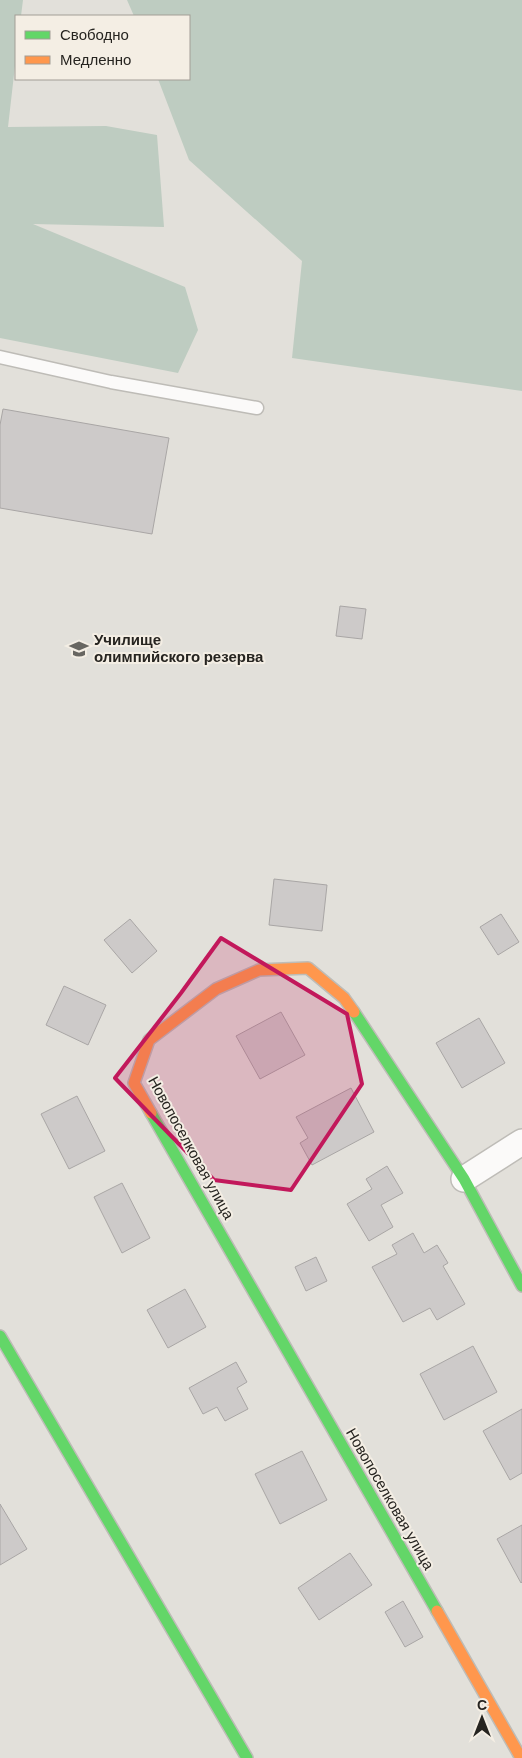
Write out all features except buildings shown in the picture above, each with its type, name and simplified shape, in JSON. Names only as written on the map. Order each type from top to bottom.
[{"type":"street","name":"Новопоселковая улица","points":[[520,1758],[134,1083],[149,1040],[216,989],[258,970],[308,968],[344,998],[464,1178],[522,1286]]},
{"type":"street","points":[[464,1178],[522,1142]]},
{"type":"street","points":[[0,1336],[247,1758]]},
{"type":"lane","points":[[0,357],[111,382],[257,408]]},
{"type":"highlighted area","points":[[221,938],[347,1014],[362,1084],[291,1190],[214,1180],[115,1078]]},
{"type":"shaded area","points":[[0,0],[23,0],[21,15],[15,15],[15,66],[8,127],[106,126],[157,135],[164,227],[33,224],[185,287],[198,330],[178,373],[0,338]]},
{"type":"shaded area","points":[[127,0],[522,0],[522,391],[292,358],[302,261],[189,160],[158,80],[190,80],[190,15],[134,15]]},
{"type":"traffic: fast","points":[[354,1012],[464,1179],[522,1286]]},
{"type":"traffic: fast","points":[[151,1113],[437,1611]]},
{"type":"traffic: fast","points":[[0,1336],[247,1758]]},
{"type":"traffic: slow","points":[[151,1113],[134,1083],[149,1040],[216,989],[259,970],[308,968],[344,998],[354,1012]]},
{"type":"traffic: slow","points":[[437,1611],[521,1758]]},
{"type":"place","name":"Училище олимпийского резерва","points":[[79,649]]}]
